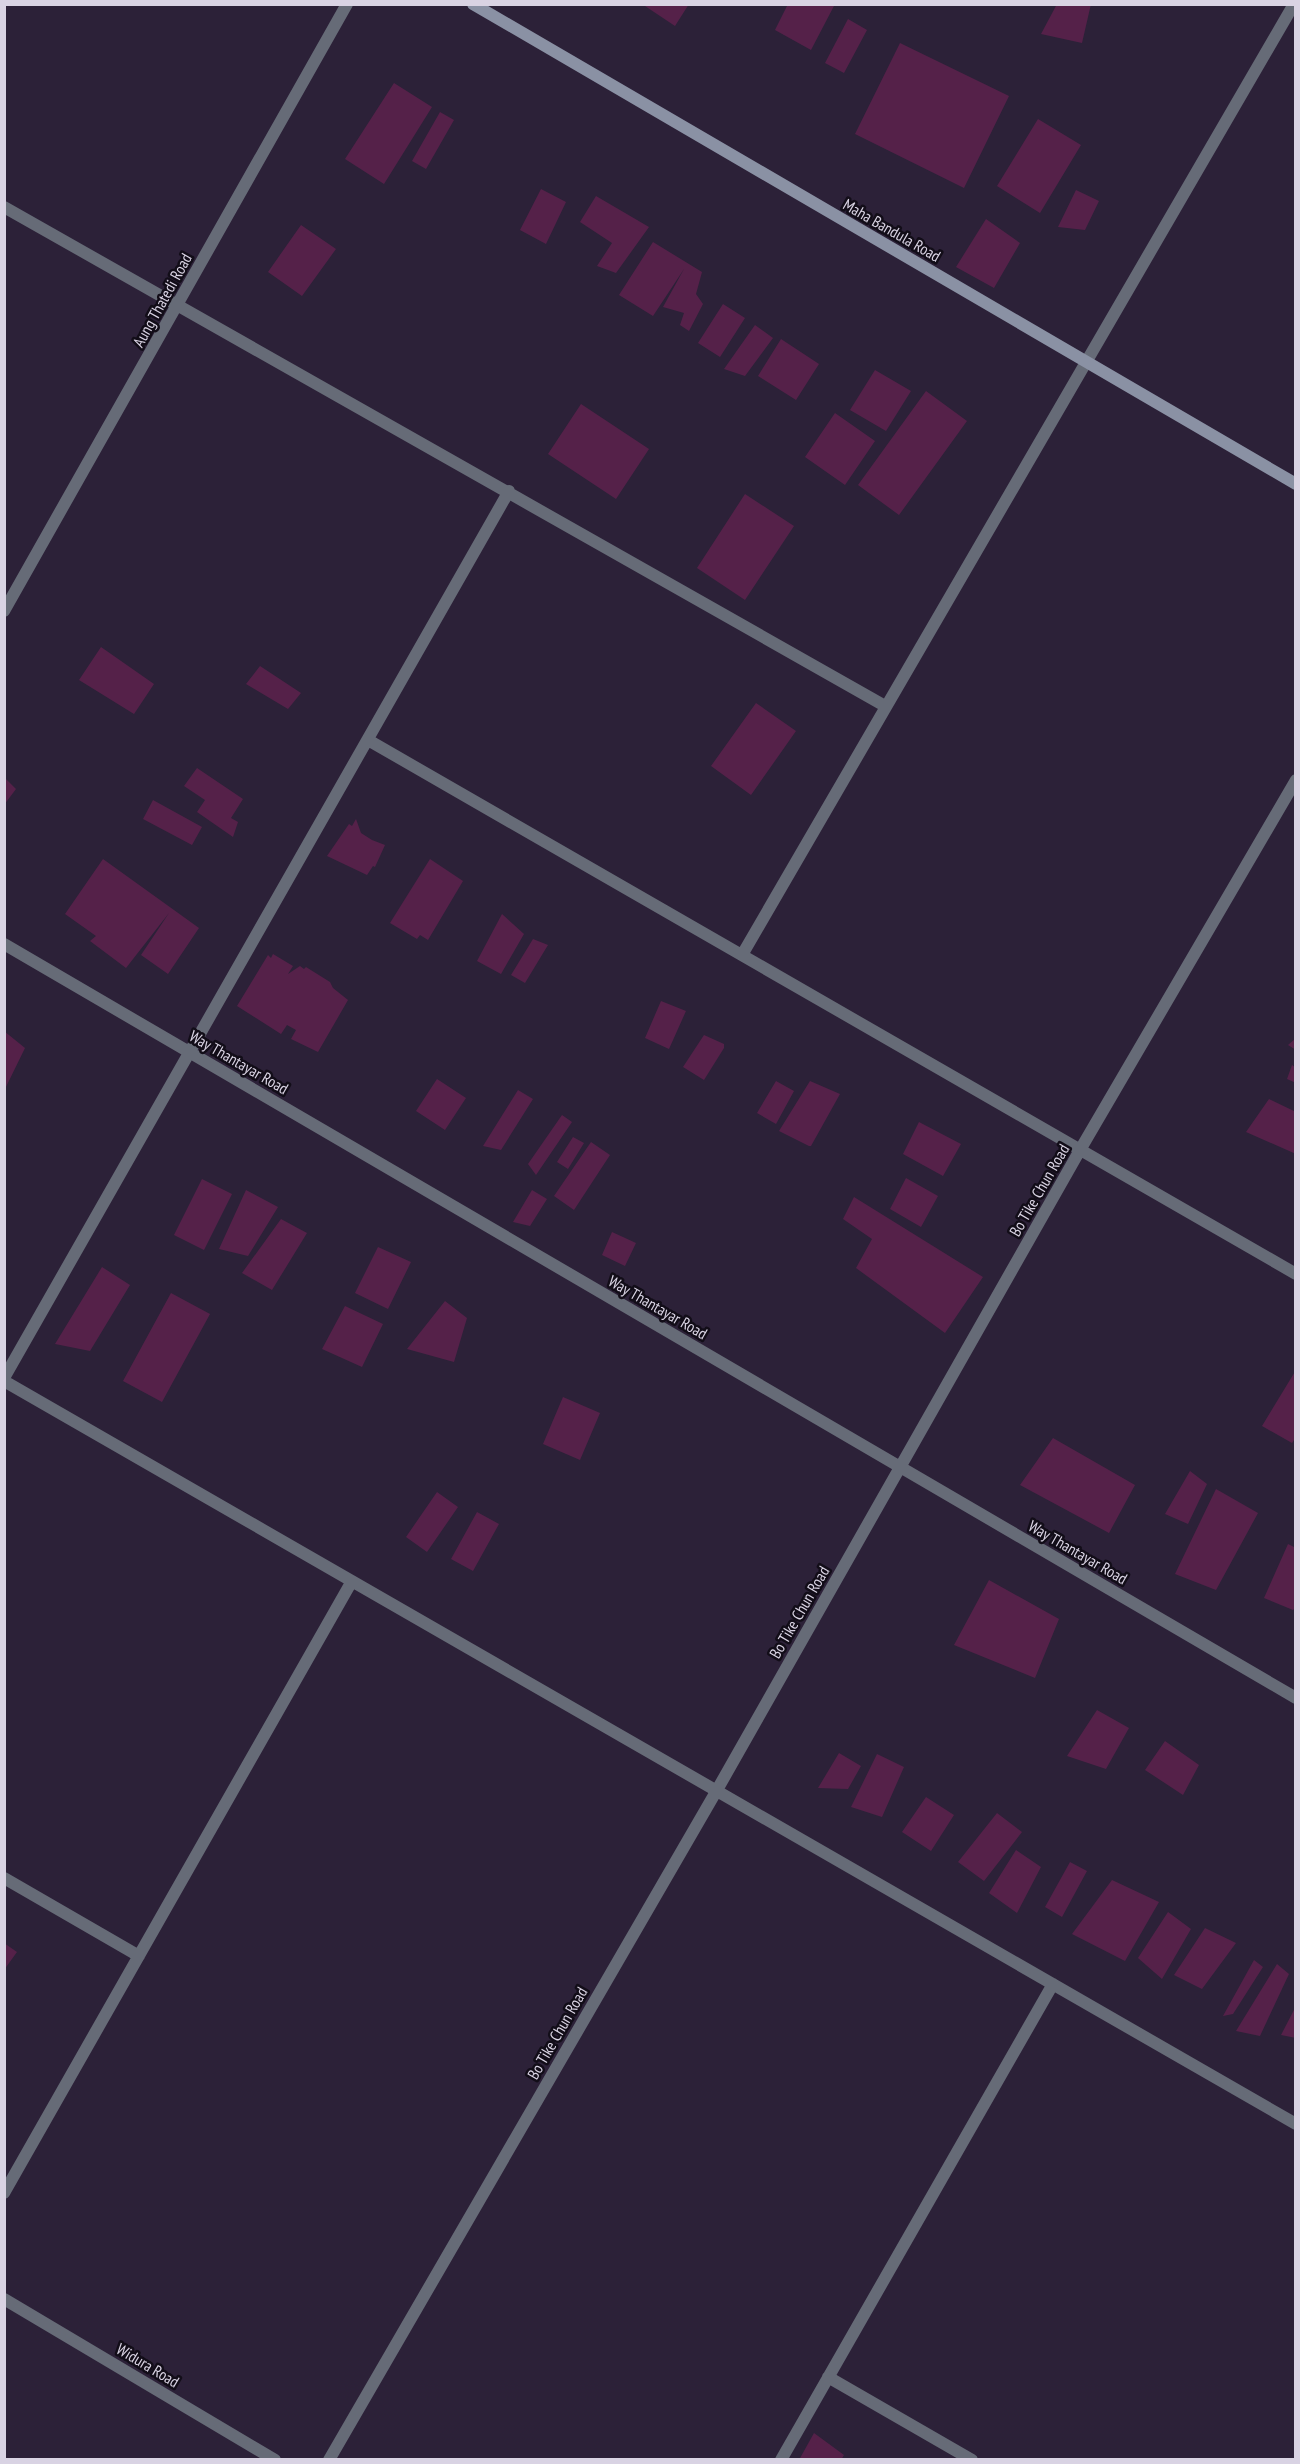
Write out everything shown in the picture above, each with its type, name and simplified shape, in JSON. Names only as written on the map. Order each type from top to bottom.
[{"type":"street","name":"Aung Thatedi Road","points":[[4,611],[347,4]]},
{"type":"street","name":"Maha Bandula Road","points":[[473,4],[1296,484]]},
{"type":"street","points":[[742,955],[1294,4]]},
{"type":"street","points":[[4,207],[885,706]]},
{"type":"street","points":[[509,491],[4,1379],[1296,2124]]},
{"type":"street","points":[[368,740],[1296,1274]]},
{"type":"street","name":"Bo Tike Chun Road","points":[[328,2460],[717,1791],[1080,1150],[1296,780]]},
{"type":"street","name":"Way Thantayar Road","points":[[4,945],[1296,1698]]},
{"type":"street","points":[[4,2193],[352,1581]]},
{"type":"street","points":[[4,1878],[139,1956]]},
{"type":"street","points":[[780,2460],[1053,1984]]},
{"type":"street","name":"Widura Road","points":[[4,2299],[275,2460]]},
{"type":"street","points":[[828,2377],[972,2460]]},
{"type":"building","points":[[642,4],[689,4],[675,26]]},
{"type":"building","points":[[788,4],[835,4],[811,50],[775,30]]},
{"type":"building","points":[[1057,4],[1091,4],[1082,43],[1041,34]]},
{"type":"building","points":[[848,19],[867,30],[844,73],[825,63]]},
{"type":"building","points":[[900,43],[1009,96],[964,188],[855,134]]},
{"type":"building","points":[[394,83],[432,107],[384,184],[345,159]]},
{"type":"building","points":[[440,112],[454,120],[426,169],[412,161]]},
{"type":"building","points":[[1038,119],[1081,145],[1040,213],[997,186]]},
{"type":"building","points":[[541,189],[566,202],[546,244],[520,230]]},
{"type":"building","points":[[1076,190],[1099,201],[1085,230],[1058,227]]},
{"type":"building","points":[[596,196],[649,227],[616,273],[597,266],[612,243],[580,222]]},
{"type":"building","points":[[986,219],[1020,243],[994,288],[956,267]]},
{"type":"building","points":[[301,225],[336,249],[302,296],[268,272]]},
{"type":"building","points":[[653,242],[702,272],[696,294],[703,304],[689,331],[680,325],[684,313],[663,307],[684,269],[653,316],[619,295]]},
{"type":"building","points":[[723,304],[745,318],[720,357],[698,343]]},
{"type":"building","points":[[755,325],[773,338],[745,376],[724,369]]},
{"type":"building","points":[[781,339],[819,364],[796,400],[758,376]]},
{"type":"building","points":[[875,370],[911,391],[886,431],[850,410]]},
{"type":"building","points":[[926,391],[967,421],[899,515],[858,485]]},
{"type":"building","points":[[581,404],[649,449],[616,499],[548,454]]},
{"type":"building","points":[[835,413],[875,441],[845,485],[805,457]]},
{"type":"building","points":[[745,494],[794,526],[745,600],[697,568]]},
{"type":"building","points":[[101,647],[154,684],[134,714],[79,680]]},
{"type":"building","points":[[260,666],[301,693],[288,709],[246,684]]},
{"type":"building","points":[[756,703],[796,731],[751,795],[711,766]]},
{"type":"building","points":[[197,768],[243,799],[231,818],[238,822],[233,837],[197,812],[205,800],[184,786]]},
{"type":"building","points":[[4,777],[16,789],[4,805]]},
{"type":"building","points":[[153,800],[202,827],[192,845],[143,819]]},
{"type":"building","points":[[356,819],[361,833],[385,845],[375,867],[373,866],[367,875],[327,856],[349,824],[352,826]]},
{"type":"building","points":[[103,859],[199,928],[168,974],[141,955],[169,913],[126,968],[90,941],[96,936],[65,914]]},
{"type":"building","points":[[430,859],[463,881],[428,940],[420,935],[417,939],[390,923]]},
{"type":"building","points":[[502,914],[524,934],[501,974],[477,961]]},
{"type":"building","points":[[533,939],[548,945],[525,983],[511,975]]},
{"type":"building","points":[[273,954],[293,966],[288,974],[300,966],[304,969],[306,967],[330,982],[333,988],[348,1000],[318,1052],[291,1039],[296,1030],[287,1025],[281,1034],[237,1006],[268,955],[271,958]]},
{"type":"building","points":[[661,1001],[686,1011],[669,1049],[645,1038]]},
{"type":"building","points":[[4,1031],[25,1048],[4,1091]]},
{"type":"building","points":[[704,1035],[724,1044],[724,1048],[704,1080],[683,1067]]},
{"type":"building","points":[[1296,1038],[1296,1050],[1288,1045]]},
{"type":"building","points":[[1292,1065],[1296,1068],[1296,1083],[1287,1079]]},
{"type":"building","points":[[437,1079],[466,1098],[445,1130],[416,1111]]},
{"type":"building","points":[[776,1081],[794,1091],[776,1124],[757,1113]]},
{"type":"building","points":[[810,1081],[840,1094],[809,1146],[779,1131]]},
{"type":"building","points":[[518,1090],[533,1099],[501,1150],[483,1146]]},
{"type":"building","points":[[1269,1099],[1296,1112],[1296,1154],[1246,1132]]},
{"type":"building","points":[[562,1115],[572,1122],[536,1175],[528,1164]]},
{"type":"building","points":[[919,1122],[961,1144],[943,1176],[903,1154]]},
{"type":"building","points":[[573,1137],[584,1143],[568,1169],[557,1162]]},
{"type":"building","points":[[591,1142],[610,1155],[574,1210],[554,1196]]},
{"type":"building","points":[[906,1178],[938,1196],[921,1227],[890,1209]]},
{"type":"building","points":[[202,1179],[232,1194],[204,1250],[174,1235]]},
{"type":"building","points":[[246,1190],[278,1207],[248,1256],[219,1249]]},
{"type":"building","points":[[532,1190],[547,1199],[530,1226],[513,1222]]},
{"type":"building","points":[[854,1197],[983,1277],[945,1333],[856,1268],[872,1239],[843,1219]]},
{"type":"building","points":[[281,1219],[307,1233],[272,1290],[242,1273]]},
{"type":"building","points":[[612,1232],[636,1243],[625,1266],[602,1255]]},
{"type":"building","points":[[378,1247],[411,1262],[388,1309],[355,1293]]},
{"type":"building","points":[[102,1267],[130,1285],[90,1351],[55,1344]]},
{"type":"building","points":[[171,1293],[210,1314],[162,1402],[123,1381]]},
{"type":"building","points":[[445,1301],[467,1318],[454,1362],[407,1349]]},
{"type":"building","points":[[345,1306],[383,1324],[362,1367],[322,1349]]},
{"type":"building","points":[[1296,1370],[1296,1437],[1292,1443],[1262,1426]]},
{"type":"building","points":[[563,1397],[600,1413],[580,1460],[543,1444]]},
{"type":"building","points":[[1053,1438],[1135,1485],[1109,1533],[1020,1485]]},
{"type":"building","points":[[1190,1471],[1207,1484],[1188,1524],[1165,1514]]},
{"type":"building","points":[[1216,1489],[1258,1513],[1216,1590],[1175,1574]]},
{"type":"building","points":[[437,1492],[458,1507],[427,1552],[406,1537]]},
{"type":"building","points":[[477,1512],[499,1524],[473,1571],[451,1559]]},
{"type":"building","points":[[1288,1544],[1296,1548],[1296,1607],[1293,1610],[1264,1598]]},
{"type":"building","points":[[989,1580],[1059,1619],[1035,1678],[954,1645]]},
{"type":"building","points":[[1097,1710],[1129,1728],[1106,1769],[1067,1756]]},
{"type":"building","points":[[1165,1741],[1199,1765],[1183,1795],[1145,1770]]},
{"type":"building","points":[[839,1753],[861,1766],[848,1789],[818,1788]]},
{"type":"building","points":[[877,1754],[904,1767],[882,1817],[851,1807]]},
{"type":"building","points":[[926,1797],[954,1815],[931,1851],[902,1832]]},
{"type":"building","points":[[997,1813],[1022,1832],[984,1881],[958,1862]]},
{"type":"building","points":[[1016,1850],[1041,1867],[1017,1913],[989,1893]]},
{"type":"building","points":[[1070,1862],[1087,1871],[1062,1917],[1045,1907]]},
{"type":"building","points":[[1112,1880],[1159,1902],[1125,1961],[1072,1934]]},
{"type":"building","points":[[1168,1912],[1191,1929],[1162,1979],[1138,1958]]},
{"type":"building","points":[[1205,1928],[1236,1943],[1202,1989],[1174,1975]]},
{"type":"building","points":[[4,1943],[17,1952],[4,1970]]},
{"type":"building","points":[[1254,1960],[1263,1967],[1233,2014],[1223,2016]]},
{"type":"building","points":[[1277,1964],[1289,1974],[1260,2036],[1236,2031]]},
{"type":"building","points":[[1296,2006],[1296,2038],[1281,2035]]},
{"type":"building","points":[[814,2433],[844,2455],[841,2460],[799,2460]]}]
